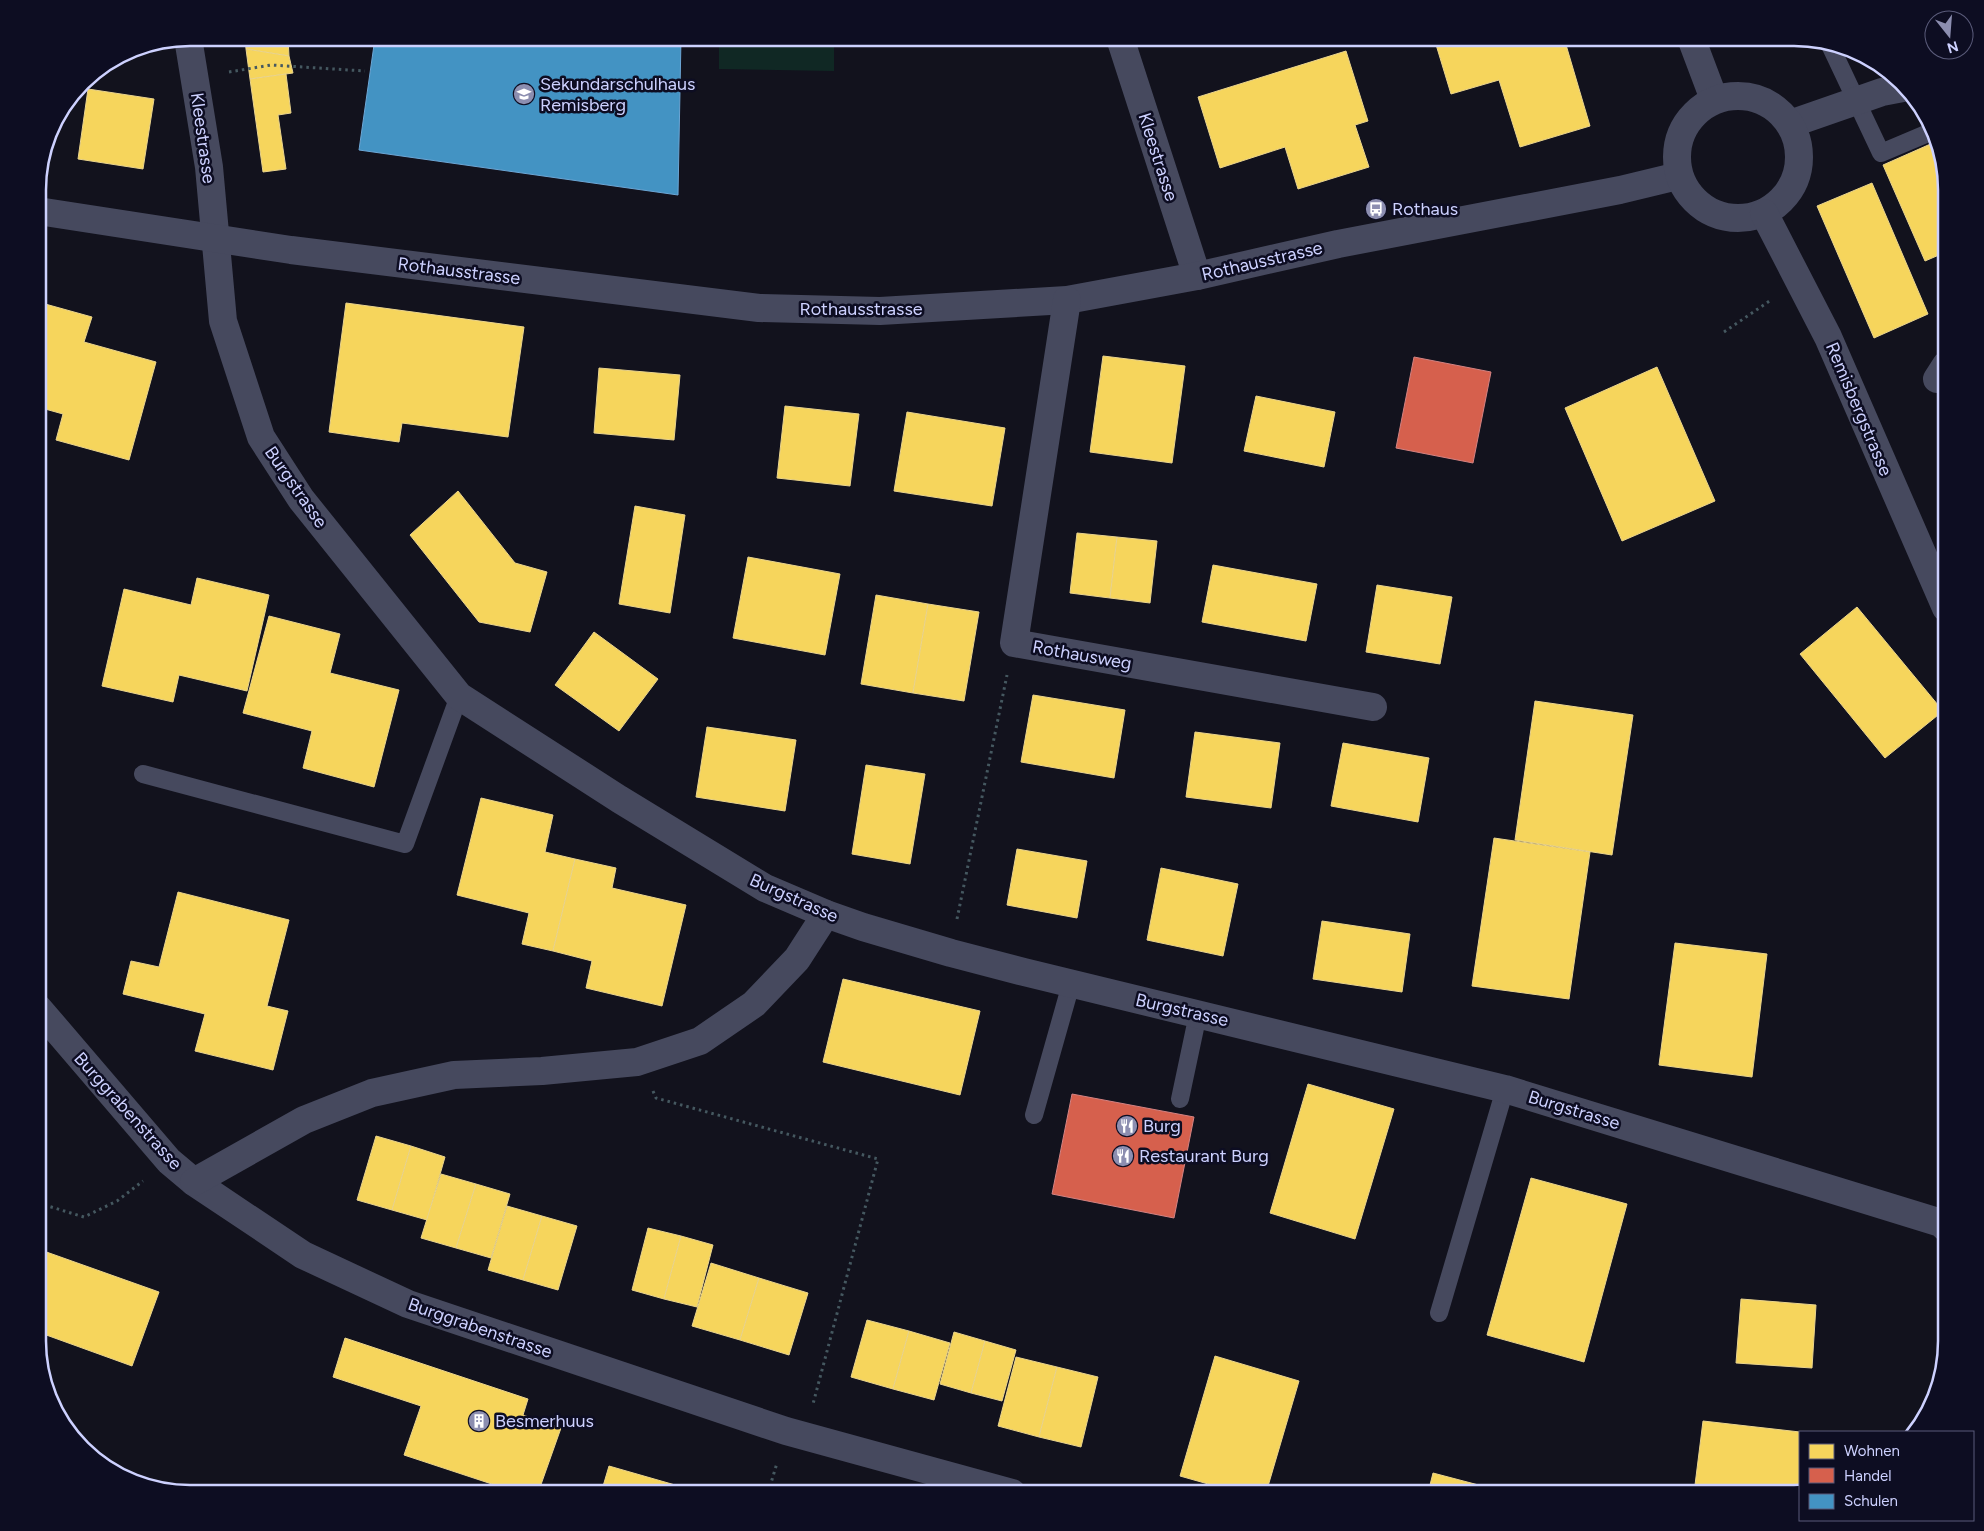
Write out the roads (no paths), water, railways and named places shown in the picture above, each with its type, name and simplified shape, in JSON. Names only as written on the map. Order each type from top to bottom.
[{"type":"street","name":"Kleestrasse","points":[[189,46],[208,167],[215,239]]},
{"type":"street","name":"Kleestrasse","points":[[1123,46],[1197,276]]},
{"type":"street","points":[[1693,46],[1714,99]]},
{"type":"street","points":[[1790,124],[1882,92],[1897,89]]},
{"type":"street","points":[[1735,94],[1756,98],[1776,108],[1790,124],[1798,143],[1799,163],[1793,184],[1781,201],[1764,213],[1738,219],[1713,214],[1692,198],[1678,176],[1675,153],[1681,131],[1695,112],[1714,99],[1735,94]]},
{"type":"street","name":"Rothausstrasse","points":[[47,212],[301,251],[758,308],[880,312],[1067,300],[1197,276],[1338,244],[1620,190],[1678,176]]},
{"type":"street","name":"Remisbergstrasse","points":[[1764,213],[1828,337],[1938,586]]},
{"type":"street","name":"Burgstrasse","points":[[215,239],[224,321],[261,437],[301,499],[459,696],[619,799],[764,888],[826,914],[951,954],[1505,1089],[1938,1222]]},
{"type":"street","name":"Rothausweg","points":[[1067,300],[1014,643],[1373,707]]},
{"type":"street","points":[[194,1182],[304,1120],[372,1093],[454,1075],[542,1071],[637,1062],[700,1041],[754,1004],[797,959],[826,914]]},
{"type":"street","name":"Burggrabenstrasse","points":[[47,1018],[170,1161],[194,1182],[304,1255],[408,1304],[805,1436],[980,1485]]},
{"type":"lane","points":[[1833,52],[1881,153],[1926,134]]},
{"type":"lane","points":[[143,774],[405,844],[459,696]]},
{"type":"lane","points":[[1034,1115],[1071,984]]},
{"type":"lane","points":[[1180,1100],[1198,1014]]},
{"type":"lane","points":[[1439,1313],[1505,1089]]},
{"type":"place","name":"Sekundarschulhaus Remisberg","points":[[524,94]]},
{"type":"place","name":"Rothaus","points":[[1376,209]]},
{"type":"place","name":"Burg","points":[[1127,1126]]},
{"type":"place","name":"Restaurant Burg","points":[[1123,1156]]},
{"type":"place","name":"Besmerhuus","points":[[479,1421]]}]
